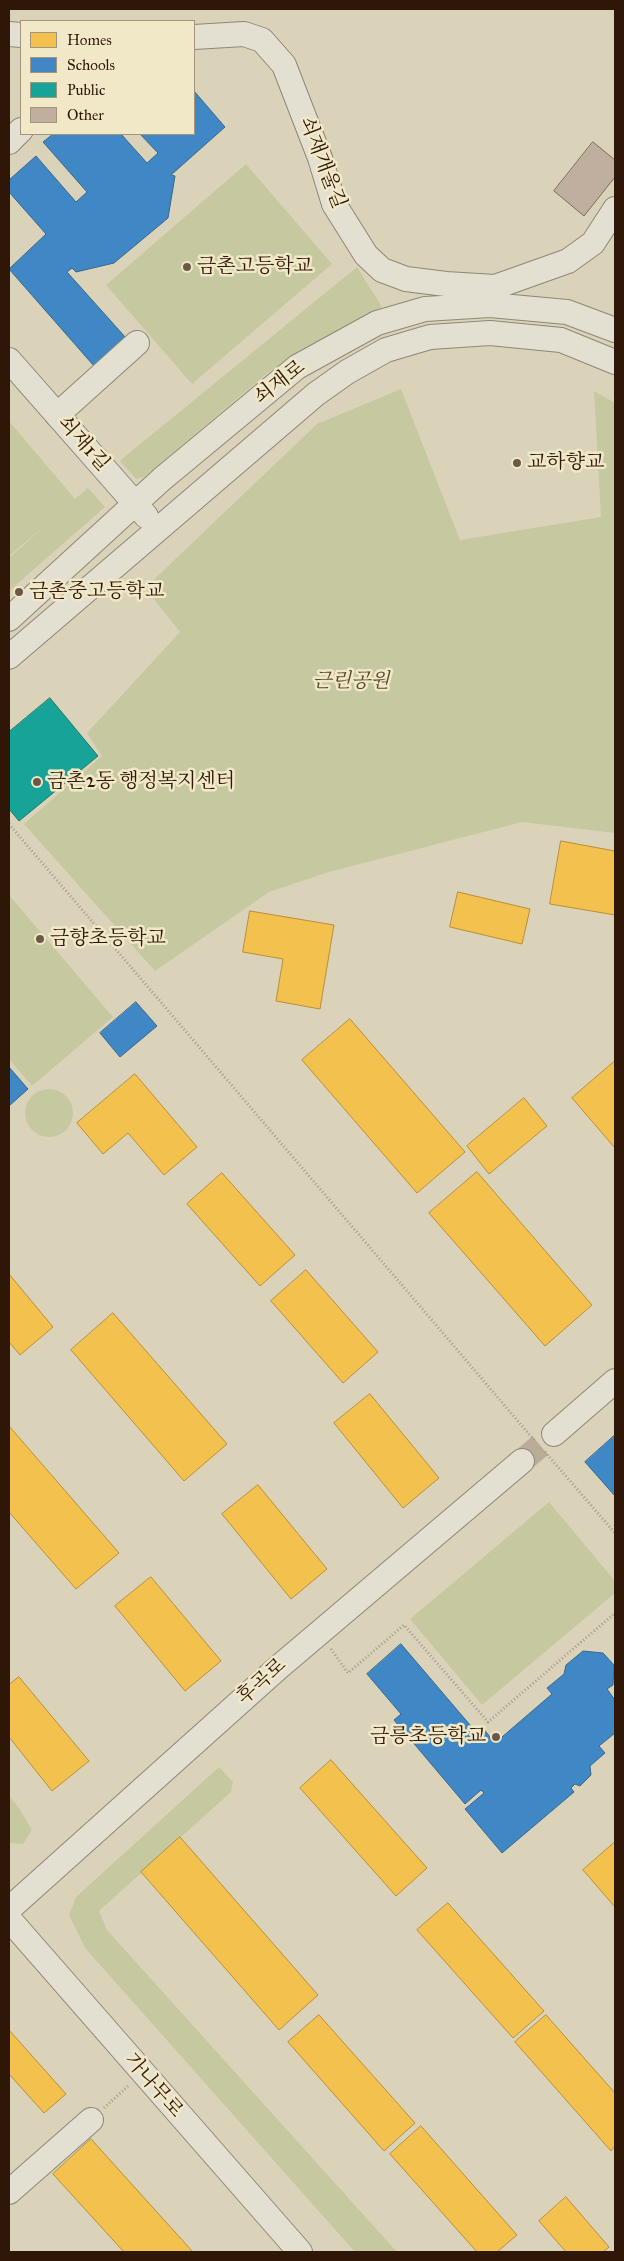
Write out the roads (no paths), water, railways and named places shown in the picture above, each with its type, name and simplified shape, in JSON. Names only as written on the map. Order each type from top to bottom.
[{"type":"street","name":"쇠재개울길","points":[[195,37],[244,34],[262,40],[284,65],[320,158],[334,204],[366,255],[382,270],[406,279],[495,287],[568,261],[593,243],[615,209]]},
{"type":"street","points":[[9,142],[20,131]]},
{"type":"street","name":"쇠재로","points":[[9,619],[136,504],[297,366],[376,323],[425,309],[490,304],[567,312],[615,330]]},
{"type":"street","points":[[9,657],[157,528],[316,394],[347,372],[386,350],[430,337],[490,333],[561,340],[615,362]]},
{"type":"street","points":[[57,415],[137,343]]},
{"type":"street","name":"쇠재1길","points":[[9,361],[157,528]]},
{"type":"street","points":[[554,1434],[615,1381]]},
{"type":"street","name":"후곡로","points":[[9,1909],[319,1632],[522,1462]]},
{"type":"street","name":"가나무로","points":[[9,1918],[142,2073],[300,2252]]},
{"type":"street","points":[[9,2192],[91,2120]]},
{"type":"tunnel","points":[[522,1461],[554,1434]]},
{"type":"place","name":"금촌고등학교","points":[[187,267]]},
{"type":"place","name":"교하향교","points":[[517,463]]},
{"type":"place","name":"금촌중고등학교","points":[[19,592]]},
{"type":"place","name":"금촌2동 행정복지센터","points":[[37,782]]},
{"type":"place","name":"금향초등학교","points":[[40,939]]},
{"type":"place","name":"금릉초등학교","points":[[496,1737]]},
{"type":"park label","name":"근린공원","points":[[351,682]]}]
